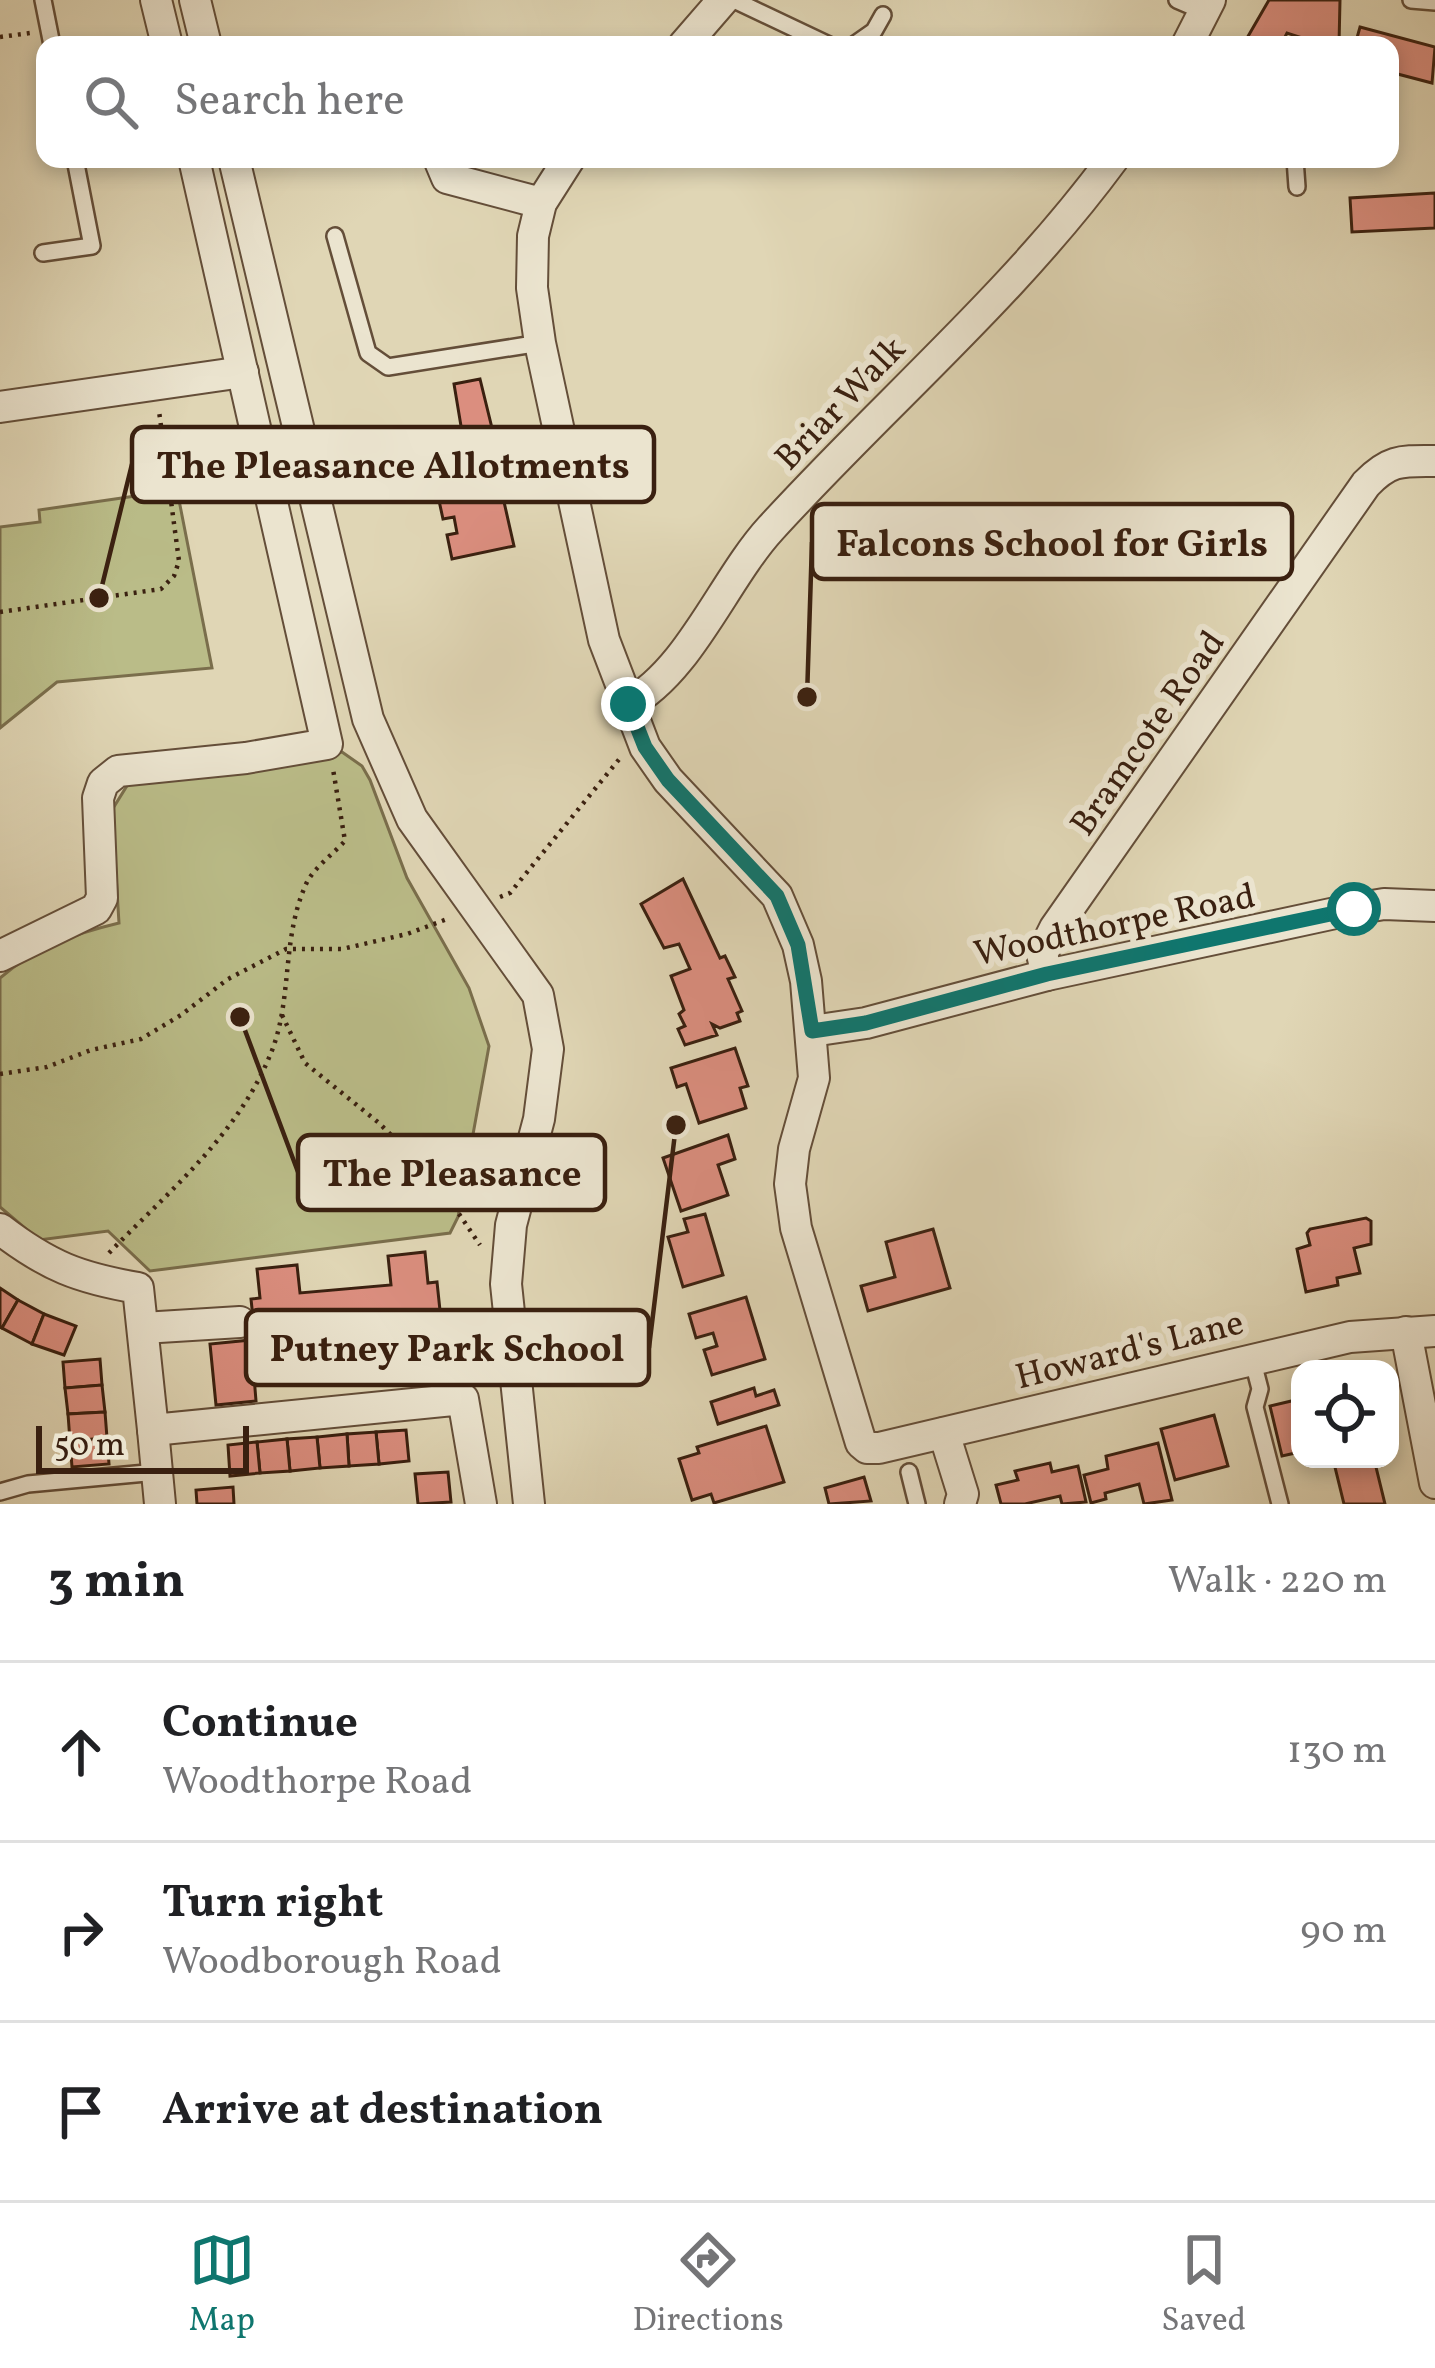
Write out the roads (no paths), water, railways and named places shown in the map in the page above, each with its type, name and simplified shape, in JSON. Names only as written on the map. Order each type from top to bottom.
[{"type":"street","points":[[156,0],[164,36]]},
{"type":"street","points":[[195,0],[204,36]]},
{"type":"street","points":[[692,36],[723,0]]},
{"type":"street","points":[[1189,36],[1197,4]]},
{"type":"street","points":[[0,956],[96,909],[102,898],[98,798],[103,783],[118,771],[327,744],[196,168]]},
{"type":"street","points":[[237,168],[368,719],[412,819],[538,995],[548,1049],[539,1119],[511,1225],[506,1284],[529,1504]]},
{"type":"street","points":[[443,168],[447,178],[541,203]]},
{"type":"street","points":[[563,168],[541,203],[533,236],[532,288],[604,640],[645,747],[668,780],[777,896],[798,945],[812,1031]]},
{"type":"street","name":"Briar Walk","points":[[628,704],[665,675],[767,531],[1010,282],[1106,168]]},
{"type":"street","points":[[0,407],[243,372]]},
{"type":"street","name":"Bramcote Road","points":[[1047,974],[1042,954],[1055,928],[1366,484],[1381,468],[1399,461],[1435,461]]},
{"type":"street","name":"Woodthorpe Road","points":[[812,1031],[866,1023],[1047,974],[1354,909],[1384,904],[1435,906]]},
{"type":"street","name":"Howard's Lane","points":[[812,1031],[814,1078],[794,1149],[790,1184],[796,1228],[855,1428],[867,1448],[1350,1337],[1420,1332]]},
{"type":"street","points":[[0,1229],[56,1268],[84,1279],[138,1288],[160,1504]]},
{"type":"street","points":[[142,1328],[241,1322]]},
{"type":"street","points":[[1420,1332],[1435,1483]]},
{"type":"street","points":[[153,1430],[463,1399],[481,1504]]},
{"type":"street","points":[[944,1433],[963,1494],[960,1504]]},
{"type":"lane","points":[[43,0],[50,36]]},
{"type":"lane","points":[[734,0],[810,36]]},
{"type":"lane","points":[[1412,0],[1435,2]]},
{"type":"lane","points":[[868,36],[883,15]]},
{"type":"lane","points":[[43,253],[92,246],[77,168]]},
{"type":"lane","points":[[1296,168],[1297,187]]},
{"type":"lane","points":[[335,236],[368,353],[388,367],[540,344]]},
{"type":"lane","points":[[1252,1358],[1260,1389],[1255,1407],[1280,1504]]},
{"type":"lane","points":[[0,1492],[28,1484],[157,1472]]},
{"type":"lane","points":[[909,1472],[917,1504]]},
{"type":"place","name":"The Pleasance Allotments","points":[[99,598]]},
{"type":"place","name":"Falcons School for Girls","points":[[807,697]]},
{"type":"place","name":"The Pleasance","points":[[240,1017]]},
{"type":"place","name":"Putney Park School","points":[[676,1125]]}]
